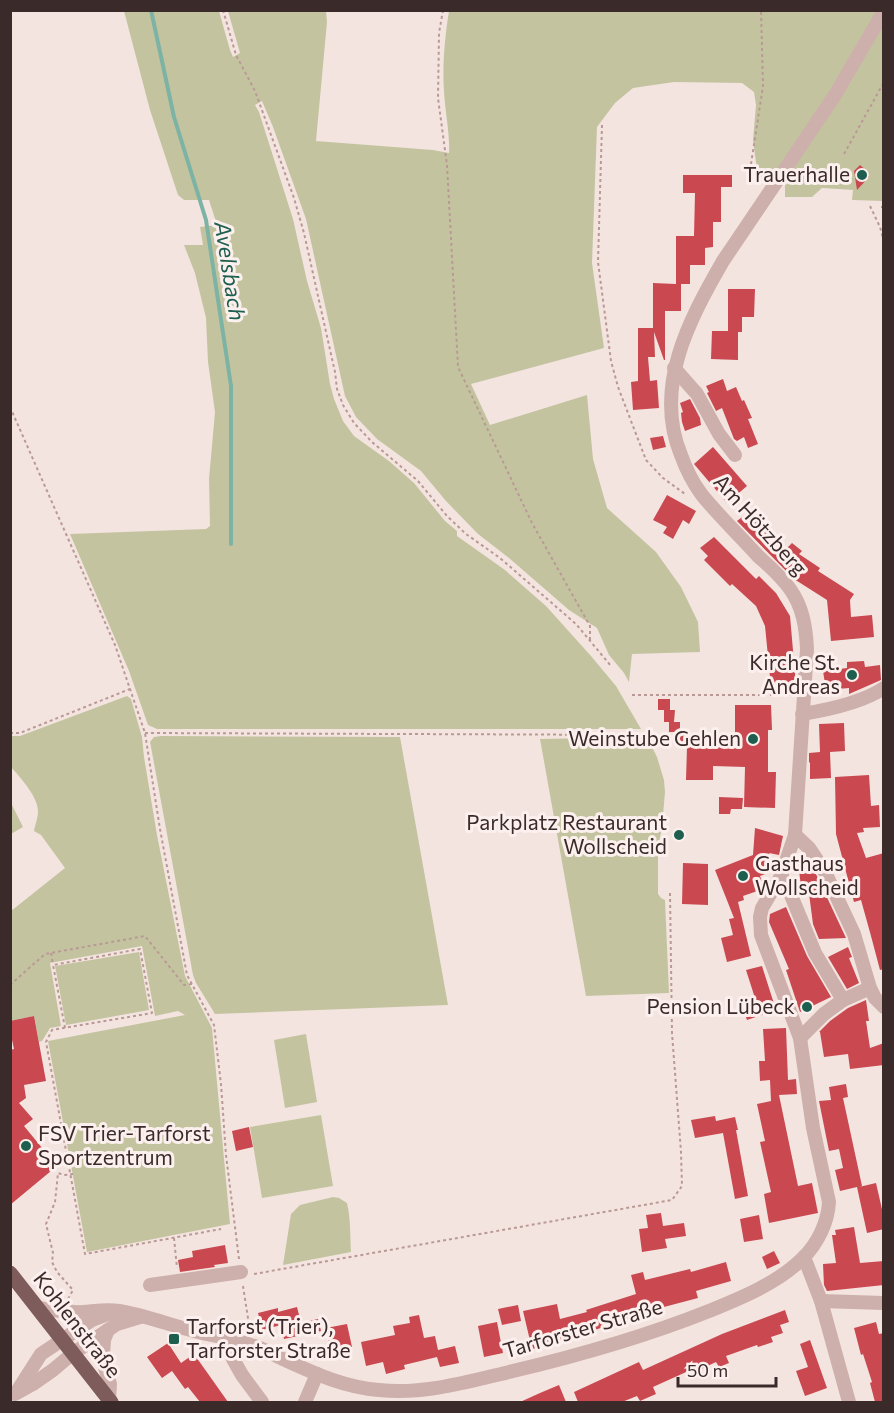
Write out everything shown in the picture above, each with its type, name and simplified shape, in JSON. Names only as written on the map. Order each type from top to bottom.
[{"type":"main road","name":"Kohlenstraße","points":[[10,1273],[110,1401]]},
{"type":"street","name":"Am Hötzberg","points":[[796,829],[807,649],[803,616],[789,587],[702,494],[687,470],[674,434],[670,413],[674,368],[694,316],[723,261],[835,95],[884,11]]},
{"type":"street","name":"Am Hötzberg","points":[[674,368],[697,394],[719,434],[735,455]]},
{"type":"street","points":[[802,714],[873,696],[884,688]]},
{"type":"street","points":[[796,829],[830,882],[854,934],[870,988],[875,998],[884,1007]]},
{"type":"street","name":"Tarforster Straße","points":[[38,1308],[66,1312],[121,1311],[252,1345],[348,1385],[381,1390],[427,1389],[559,1360],[643,1336],[730,1303],[778,1278],[804,1257],[819,1236],[825,1224],[829,1202],[813,1128],[800,1038],[761,935],[760,926],[762,908],[781,876],[796,829]]},
{"type":"street","points":[[781,876],[815,953],[843,1000]]},
{"type":"street","points":[[800,1038],[824,1014],[843,1000],[870,988]]},
{"type":"street","points":[[804,1257],[821,1301],[849,1402]]},
{"type":"street","points":[[150,1285],[241,1274]]},
{"type":"street","points":[[821,1301],[884,1303]]},
{"type":"street","points":[[13,1397],[41,1354],[92,1320],[121,1311]]},
{"type":"street","points":[[13,1397],[117,1324],[142,1317]]},
{"type":"street","points":[[108,1330],[104,1340],[103,1355],[110,1384],[110,1401]]},
{"type":"street","points":[[230,1339],[233,1359],[242,1376],[262,1402]]},
{"type":"street","points":[[305,1402],[317,1374]]},
{"type":"path","points":[[223,10],[236,55],[255,91],[294,198],[304,233],[337,389],[343,405],[354,423],[372,442],[418,481],[447,516],[466,534],[500,558],[576,624],[611,666]]},
{"type":"path","points":[[442,10],[439,33],[438,98],[447,165],[458,367],[532,523],[590,626],[591,642]]},
{"type":"path","points":[[751,164],[763,86],[761,10]]},
{"type":"path","points":[[844,154],[884,82]]},
{"type":"path","points":[[603,125],[598,262],[611,361],[618,387],[645,460],[663,478],[687,496],[702,494]]},
{"type":"path","points":[[870,206],[884,242]]},
{"type":"path","points":[[10,407],[115,645],[145,733],[187,975],[214,1025],[235,1235],[252,1345]]},
{"type":"path","points":[[822,681],[822,693],[840,692]]},
{"type":"path","points":[[10,733],[20,733],[130,689]]},
{"type":"path","points":[[632,695],[804,695]]},
{"type":"path","points":[[145,733],[652,735]]},
{"type":"path","points":[[241,1274],[672,1200],[682,1186],[672,1033],[670,892]]},
{"type":"path","points":[[10,985],[45,954],[145,936],[184,985],[192,984]]},
{"type":"path","points":[[53,965],[140,949],[152,1013],[52,1030],[46,1042],[86,1254],[220,1229]]},
{"type":"path","points":[[51,953],[65,1028]]},
{"type":"path","points":[[68,1297],[73,1290],[57,1272],[52,1262],[53,1253],[46,1224],[55,1202],[57,1173],[72,1174]]},
{"type":"path","points":[[174,1238],[177,1263]]},
{"type":"green space","points":[[124,11],[219,11],[233,57],[240,53],[228,11],[326,11],[327,22],[316,141],[449,153],[443,72],[449,11],[879,11],[830,92],[768,186],[758,178],[753,140],[756,105],[754,92],[742,83],[674,82],[633,88],[615,103],[597,127],[592,263],[604,348],[471,384],[490,425],[587,395],[593,459],[607,508],[656,552],[681,587],[698,622],[700,652],[632,654],[629,682],[609,655],[597,628],[569,610],[478,534],[421,471],[377,439],[356,417],[345,396],[306,219],[262,101],[255,105],[293,219],[307,281],[321,328],[330,384],[343,421],[354,436],[389,461],[414,483],[445,521],[457,531],[457,536],[505,570],[546,606],[616,686],[641,729],[157,729],[148,725],[129,671],[70,534],[206,529],[210,526],[209,479],[215,412],[208,362],[206,318],[195,273],[184,245],[203,245],[200,227],[217,225],[209,200],[184,200],[178,195],[150,110]]},
{"type":"green space","points":[[883,24],[883,201],[852,200],[853,190],[822,188],[812,197],[785,197],[785,181]]},
{"type":"green space","points":[[127,696],[131,699],[142,737],[157,835],[185,976],[212,1028],[230,1224],[87,1252],[48,1041],[185,1015],[178,1011],[155,1016],[142,946],[50,963],[61,1026],[50,1028],[42,1041],[39,1042],[34,1016],[11,1021],[11,911],[65,868],[41,835],[34,831],[38,814],[37,805],[28,788],[11,767],[11,736],[20,736]]},
{"type":"green space","points":[[154,737],[400,737],[448,1005],[215,1014],[193,975],[150,742]]},
{"type":"green space","points":[[647,737],[657,757],[664,780],[662,828],[658,847],[658,894],[665,900],[669,993],[586,996],[540,739]]},
{"type":"green space","points":[[10,801],[23,827],[11,834],[10,834]]},
{"type":"green space","points":[[139,952],[149,1010],[66,1025],[55,966]]},
{"type":"green space","points":[[306,1034],[317,1102],[285,1108],[274,1040]]},
{"type":"green space","points":[[321,1115],[333,1186],[262,1198],[250,1127]]},
{"type":"green space","points":[[333,1197],[347,1203],[351,1252],[283,1265],[291,1214],[300,1205]]},
{"type":"building","name":"Trauerhalle","points":[[860,165],[868,172],[869,177],[857,190],[854,171]]},
{"type":"building","points":[[683,175],[732,175],[732,187],[721,187],[721,222],[713,222],[713,247],[705,248],[705,265],[690,265],[690,284],[681,284],[681,311],[665,311],[665,360],[654,332],[655,357],[648,357],[650,381],[657,380],[659,408],[633,410],[631,382],[638,381],[638,328],[653,328],[653,283],[676,284],[676,236],[694,236],[695,193],[683,193]]},
{"type":"building","points":[[728,289],[755,289],[754,317],[742,317],[742,332],[738,332],[738,360],[711,359],[712,331],[728,331]]},
{"type":"building","points":[[723,379],[727,391],[736,387],[742,401],[744,400],[752,418],[748,419],[758,444],[748,448],[744,437],[737,441],[734,439],[722,408],[716,411],[706,386]]},
{"type":"building","points":[[690,399],[700,418],[701,425],[685,431],[680,403]]},
{"type":"building","points":[[663,436],[666,447],[653,450],[650,438]]},
{"type":"building","points":[[713,447],[747,486],[727,503],[694,464]]},
{"type":"building","points":[[667,495],[696,511],[689,524],[683,520],[673,539],[663,533],[667,527],[653,520]]},
{"type":"building","points":[[754,508],[765,522],[761,525],[786,549],[792,543],[802,551],[799,554],[820,568],[818,571],[854,594],[850,600],[851,617],[872,615],[874,637],[831,641],[827,600],[794,579],[737,521]]},
{"type":"building","points":[[714,537],[756,579],[759,576],[776,593],[790,616],[796,685],[771,687],[765,626],[756,606],[732,584],[730,586],[704,560],[708,556],[700,548]]},
{"type":"building","name":"Kirche St. Andreas","points":[[864,661],[865,667],[880,665],[881,680],[849,694],[849,688],[826,690],[823,671],[847,668],[847,662]]},
{"type":"building","points":[[658,699],[670,699],[670,710],[675,710],[674,722],[680,722],[680,732],[669,732],[669,722],[664,722],[664,710],[658,710]]},
{"type":"building","points":[[735,705],[771,705],[772,730],[768,730],[768,772],[776,772],[775,808],[744,807],[745,767],[713,766],[713,780],[686,780],[687,747],[735,747]]},
{"type":"building","points":[[844,723],[845,751],[830,752],[831,778],[810,779],[809,753],[820,752],[819,724]]},
{"type":"building","points":[[674,733],[685,733],[685,744],[674,744]]},
{"type":"building","points":[[869,775],[871,806],[879,805],[880,827],[863,828],[864,832],[857,833],[866,858],[884,853],[884,969],[880,970],[861,900],[854,902],[836,834],[835,777]]},
{"type":"building","points":[[719,797],[743,798],[742,809],[731,809],[730,814],[719,814]]},
{"type":"building","points":[[755,828],[783,836],[779,855],[769,853],[775,867],[773,871],[760,876],[763,889],[743,896],[744,900],[738,902],[751,956],[727,962],[721,938],[733,935],[729,919],[734,918],[715,870],[753,855]]},
{"type":"building","points":[[806,860],[817,876],[846,938],[819,939],[813,924],[808,886],[801,887],[798,861]]},
{"type":"building","points":[[683,863],[708,864],[708,905],[682,904]]},
{"type":"building","points":[[786,907],[807,956],[831,997],[800,1012],[786,970],[789,969],[769,922],[770,914]]},
{"type":"building","points":[[848,947],[852,957],[849,958],[859,983],[847,989],[828,957]]},
{"type":"building","points":[[762,966],[776,1010],[747,1020],[740,1000],[754,995],[746,970]]},
{"type":"building","points":[[866,1000],[870,1048],[884,1043],[884,1065],[850,1069],[848,1054],[824,1057],[819,1032],[848,1008]]},
{"type":"building","points":[[34,1016],[46,1081],[24,1085],[26,1098],[19,1103],[33,1119],[24,1126],[57,1166],[10,1205],[10,1050],[14,1049],[10,1021]]},
{"type":"building","points":[[786,1028],[788,1080],[796,1079],[797,1094],[779,1095],[798,1186],[812,1183],[818,1213],[769,1223],[764,1194],[771,1192],[760,1142],[765,1141],[757,1104],[771,1101],[770,1080],[760,1081],[759,1061],[765,1061],[763,1029]]},
{"type":"building","points":[[846,1084],[848,1097],[843,1098],[862,1186],[859,1187],[876,1183],[884,1218],[884,1229],[867,1233],[857,1187],[840,1191],[835,1170],[843,1168],[839,1149],[829,1151],[819,1101],[831,1100],[829,1087]]},
{"type":"building","points":[[715,1116],[716,1121],[735,1117],[748,1196],[735,1199],[723,1133],[695,1138],[691,1120]]},
{"type":"building","points":[[249,1127],[253,1147],[236,1151],[232,1131]]},
{"type":"building","points":[[661,1213],[663,1226],[684,1223],[686,1236],[665,1239],[667,1248],[642,1252],[639,1229],[648,1228],[646,1215]]},
{"type":"building","points":[[759,1215],[763,1239],[744,1242],[740,1219]]},
{"type":"building","points":[[854,1227],[860,1263],[884,1261],[884,1285],[827,1291],[824,1285],[823,1264],[836,1263],[832,1235],[836,1235],[835,1230]]},
{"type":"building","points":[[225,1245],[228,1263],[180,1272],[178,1260],[193,1257],[192,1251]]},
{"type":"building","points":[[774,1251],[780,1263],[767,1269],[762,1257]]},
{"type":"building","points":[[726,1262],[731,1281],[696,1291],[698,1298],[645,1312],[553,1342],[554,1344],[532,1349],[523,1311],[557,1304],[560,1319],[636,1294],[631,1275],[643,1272],[645,1280],[690,1269],[691,1272]]},
{"type":"building","points":[[518,1305],[521,1321],[502,1325],[498,1309]]},
{"type":"building","points":[[297,1307],[301,1323],[318,1319],[321,1331],[284,1339],[281,1325],[262,1330],[258,1313],[278,1308],[278,1312]]},
{"type":"building","points":[[785,1310],[789,1322],[780,1325],[783,1333],[771,1337],[773,1342],[726,1356],[729,1363],[719,1367],[716,1362],[697,1371],[695,1368],[653,1387],[656,1394],[640,1401],[637,1396],[622,1402],[578,1402],[574,1392],[639,1362],[643,1370],[722,1334]]},
{"type":"building","points":[[419,1315],[424,1338],[435,1336],[438,1350],[455,1346],[459,1363],[440,1367],[437,1357],[404,1365],[405,1369],[386,1374],[383,1362],[366,1366],[361,1342],[395,1335],[393,1326],[410,1323],[409,1317]]},
{"type":"building","points":[[497,1322],[503,1353],[484,1357],[478,1326]]},
{"type":"building","points":[[876,1322],[879,1334],[884,1333],[884,1402],[875,1402],[870,1383],[872,1382],[863,1354],[861,1355],[854,1328]]},
{"type":"building","points":[[347,1324],[352,1347],[331,1352],[326,1328]]},
{"type":"building","points":[[810,1340],[827,1388],[805,1396],[796,1371],[808,1367],[800,1344]]},
{"type":"building","points":[[168,1343],[181,1363],[194,1354],[228,1402],[200,1402],[188,1387],[185,1389],[172,1371],[162,1378],[147,1357]]},
{"type":"building","points":[[559,1385],[566,1402],[520,1402],[540,1393]]},
{"type":"waterway","name":"Avelsbach","points":[[151,10],[174,117],[206,220],[231,386],[231,544]]},
{"type":"place","name":"Trauerhalle","points":[[862,175]]},
{"type":"place","name":"Kirche St. Andreas","points":[[852,675]]},
{"type":"place","name":"Weinstube Gehlen","points":[[753,739]]},
{"type":"place","name":"Parkplatz Restaurant Wollscheid","points":[[679,835]]},
{"type":"place","name":"Gasthaus Wollscheid","points":[[743,876]]},
{"type":"place","name":"Pension Lübeck","points":[[807,1007]]},
{"type":"place","name":"FSV Trier-Tarforst Sportzentrum","points":[[26,1146]]},
{"type":"place","name":"Tarforst (Trier), Tarforster Straße","points":[[174,1339]]}]
